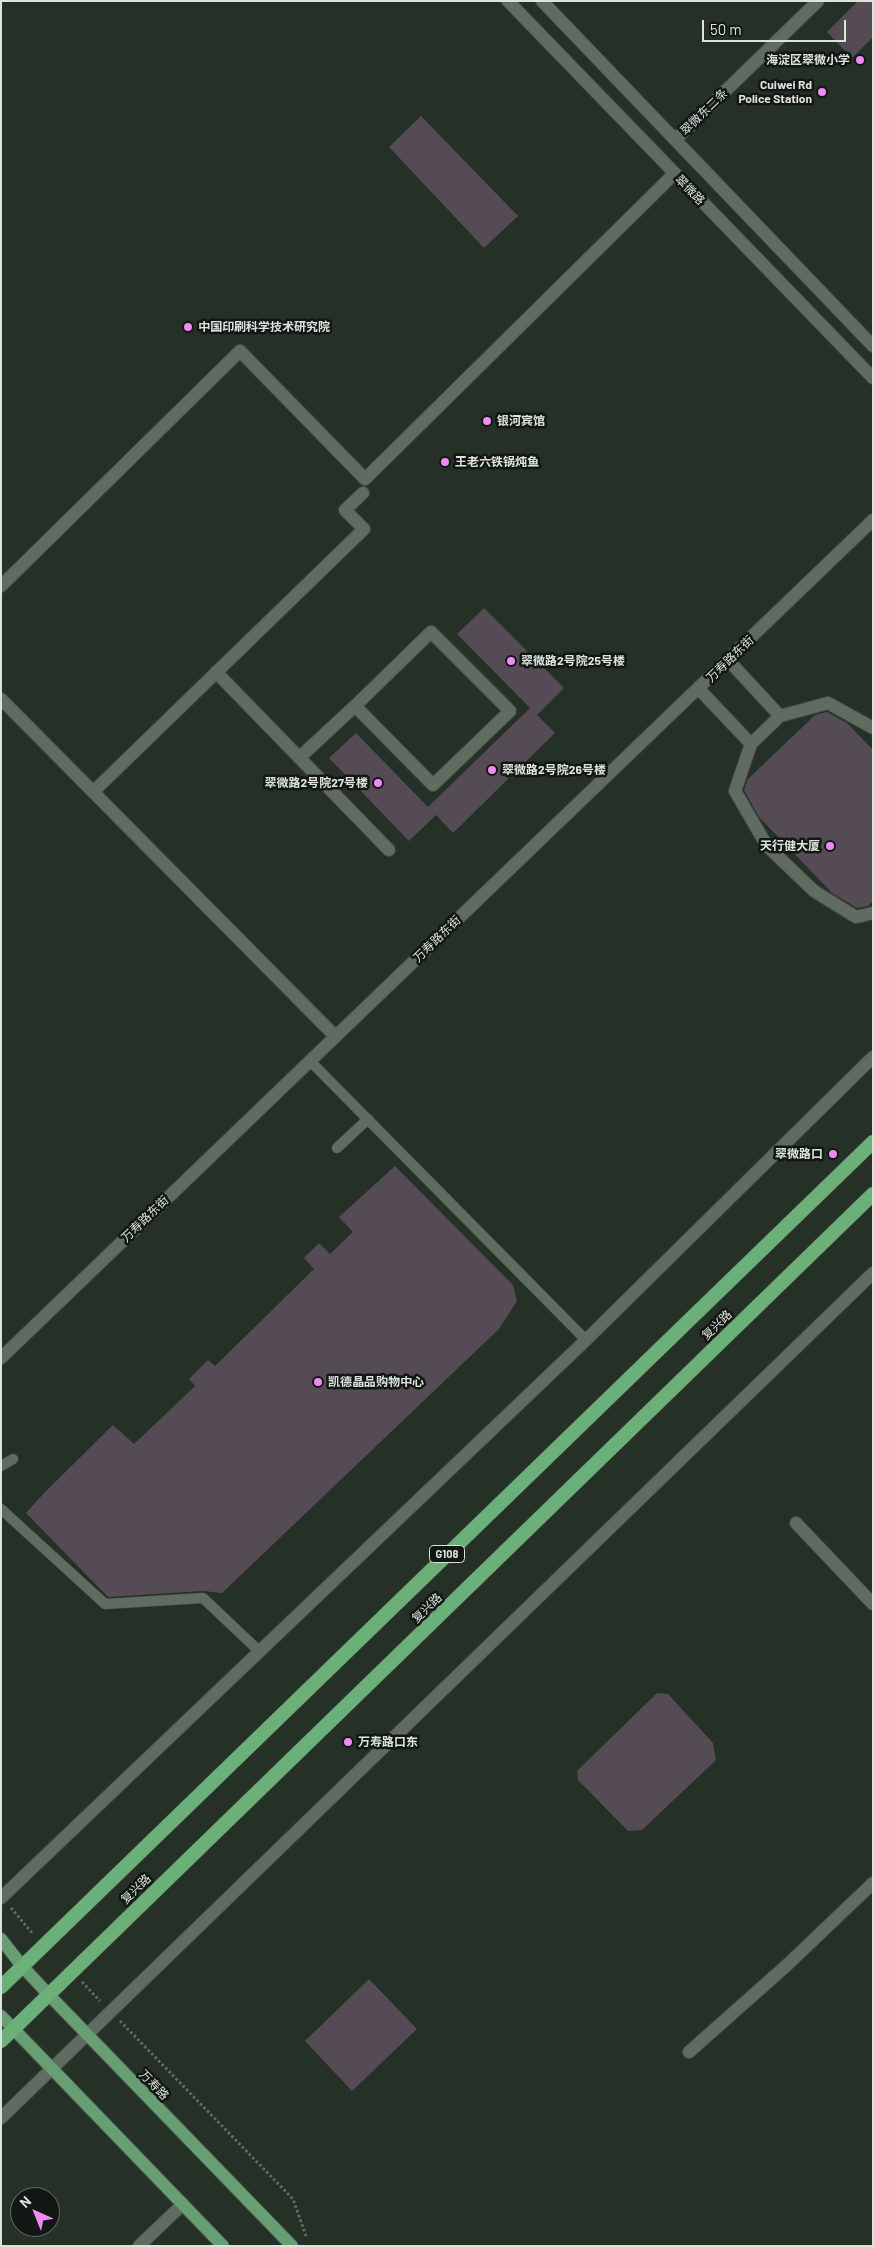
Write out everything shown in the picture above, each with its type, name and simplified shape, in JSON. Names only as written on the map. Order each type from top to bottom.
[{"type":"highway","name":"复兴路","points":[[1,1987],[873,1142]]},
{"type":"highway","name":"复兴路","points":[[1,2041],[873,1194]]},
{"type":"main road","name":"万寿路","points":[[1,1939],[22,1966],[86,2035],[292,2246]]},
{"type":"main road","points":[[1,2016],[223,2246]]},
{"type":"street","name":"翠微路","points":[[508,1],[873,378]]},
{"type":"street","name":"翠微路","points":[[542,1],[873,346]]},
{"type":"street","name":"翠微东二条","points":[[676,139],[818,1]]},
{"type":"street","points":[[1,586],[240,351],[365,479],[674,174]]},
{"type":"street","points":[[93,792],[364,529],[345,510],[362,492]]},
{"type":"street","name":"万寿路东街","points":[[1,1358],[335,1036],[729,661],[873,520]]},
{"type":"street","points":[[299,758],[431,632],[510,711],[433,785],[355,706]]},
{"type":"street","points":[[729,661],[780,716]]},
{"type":"street","points":[[216,672],[389,850]]},
{"type":"street","points":[[699,689],[751,744]]},
{"type":"street","points":[[1,699],[335,1036]]},
{"type":"street","points":[[873,728],[828,703],[780,716],[751,744],[735,791],[767,846],[814,890],[856,917],[873,913]]},
{"type":"street","points":[[1,1898],[586,1340],[873,1057]]},
{"type":"street","points":[[1,2118],[873,1273]]},
{"type":"street","points":[[796,1523],[873,1604]]},
{"type":"street","points":[[690,2052],[787,1965],[873,1883]]},
{"type":"street","points":[[139,2246],[183,2204]]},
{"type":"lane","points":[[310,1060],[586,1340]]},
{"type":"lane","points":[[337,1148],[368,1119]]},
{"type":"lane","points":[[1,1466],[13,1459]]},
{"type":"lane","points":[[1,1510],[105,1604],[203,1598],[259,1651]]},
{"type":"path","points":[[1,1898],[43,1945]]},
{"type":"path","points":[[72,1972],[293,2199],[309,2246]]},
{"type":"building","name":"海淀区翠微小学","points":[[858,1],[873,1],[873,37],[852,58],[827,32]]},
{"type":"building","points":[[421,116],[518,216],[484,248],[389,147]]},
{"type":"building","name":"翠微路2号院25号楼","points":[[484,608],[564,688],[537,715],[457,634]]},
{"type":"building","points":[[530,708],[555,733],[453,833],[436,815],[409,841],[329,758],[356,733],[428,807]]},
{"type":"building","name":"天行健大厦","points":[[827,712],[847,723],[873,750],[873,901],[868,906],[857,908],[832,893],[759,817],[744,790],[748,779],[815,715]]},
{"type":"building","name":"凯德晶品购物中心","points":[[395,1166],[513,1285],[517,1301],[499,1329],[222,1593],[203,1591],[108,1597],[26,1513],[113,1425],[134,1444],[195,1386],[189,1379],[208,1360],[215,1366],[314,1269],[304,1258],[319,1243],[330,1254],[353,1232],[339,1217]]},
{"type":"building","points":[[657,1693],[668,1694],[713,1743],[716,1760],[642,1830],[628,1831],[578,1780],[577,1771]]},
{"type":"building","points":[[369,1979],[417,2029],[352,2091],[305,2041]]},
{"type":"place","name":"海淀区翠微小学","points":[[860,60]]},
{"type":"place","name":"Cuiwei Rd Police Station","points":[[822,92]]},
{"type":"place","name":"中国印刷科学技术研究院","points":[[188,327]]},
{"type":"place","name":"银河宾馆","points":[[487,421]]},
{"type":"place","name":"王老六铁锅炖鱼","points":[[445,462]]},
{"type":"place","name":"翠微路2号院25号楼","points":[[511,661]]},
{"type":"place","name":"翠微路2号院26号楼","points":[[492,770]]},
{"type":"place","name":"翠微路2号院27号楼","points":[[378,783]]},
{"type":"place","name":"天行健大厦","points":[[830,846]]},
{"type":"place","name":"翠微路口","points":[[833,1154]]},
{"type":"place","name":"凯德晶品购物中心","points":[[318,1382]]},
{"type":"place","name":"万寿路口东","points":[[348,1742]]}]
